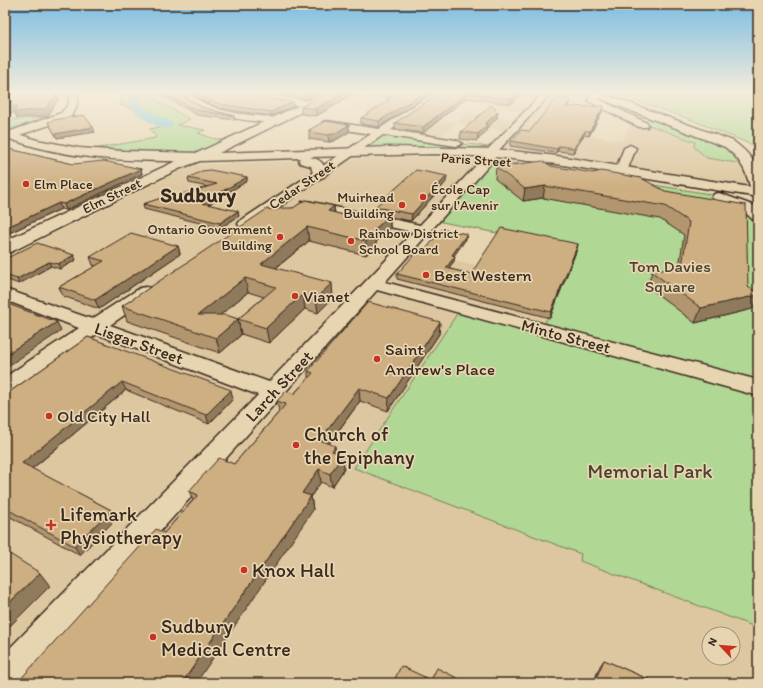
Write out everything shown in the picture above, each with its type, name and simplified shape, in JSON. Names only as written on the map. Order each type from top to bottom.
[{"type":"main road","name":"Elm Street","points":[[5,258],[268,124]]},
{"type":"main road","points":[[678,124],[729,144],[746,159],[753,172],[758,193]]},
{"type":"main road","points":[[687,124],[733,140],[752,150]]},
{"type":"main road","points":[[6,136],[79,151],[194,162]]},
{"type":"main road","points":[[6,136],[43,155],[81,160],[176,165],[194,162]]},
{"type":"main road","points":[[228,144],[225,148],[228,153],[245,156]]},
{"type":"main road","name":"Paris Street","points":[[194,162],[305,160],[346,155]]},
{"type":"main road","name":"Paris Street","points":[[194,162],[245,156],[524,156],[758,193]]},
{"type":"main road","name":"Paris Street","points":[[490,156],[529,164],[758,202]]},
{"type":"main road","points":[[305,160],[317,164],[319,174]]},
{"type":"main road","name":"Elm Street","points":[[5,248],[176,165]]},
{"type":"main road","points":[[705,193],[750,209],[758,216]]},
{"type":"street","points":[[6,136],[43,124]]},
{"type":"street","points":[[328,124],[456,143]]},
{"type":"street","name":"Cedar Street","points":[[231,234],[393,124]]},
{"type":"street","name":"Larch Street","points":[[5,678],[374,284],[518,124]]},
{"type":"street","points":[[621,171],[630,148]]},
{"type":"street","points":[[281,200],[423,230]]},
{"type":"street","name":"Minto Street","points":[[374,284],[758,388]]},
{"type":"street","points":[[5,387],[157,285]]},
{"type":"street","name":"Lisgar Street","points":[[5,294],[273,392]]},
{"type":"shaded area","points":[[356,124],[454,124],[434,141],[350,128]]},
{"type":"shaded area","points":[[468,124],[575,124],[569,133],[622,141],[631,124],[649,125],[695,142],[707,158],[749,165],[757,192],[492,153],[510,132]]},
{"type":"shaded area","points":[[418,157],[487,160],[405,249],[480,266],[576,249],[542,330],[582,554],[580,561],[758,628],[758,683],[5,683],[5,258],[192,165],[305,161],[318,169],[340,159]]},
{"type":"green space","points":[[5,124],[27,124],[5,130]]},
{"type":"green space","points":[[161,124],[179,124],[177,125],[205,130],[198,133],[212,138],[232,142],[198,158],[90,152],[98,148],[155,138],[156,137],[150,129],[165,126]]},
{"type":"green space","points":[[643,124],[675,124],[714,138],[749,165],[707,158],[694,147],[695,142]]},
{"type":"green space","points":[[702,124],[758,124],[758,146],[752,145]]},
{"type":"green space","points":[[381,132],[459,145],[469,144],[495,148],[353,151]]},
{"type":"green space","name":"Memorial Park","points":[[487,160],[529,165],[704,193],[721,198],[758,216],[758,628],[580,561],[581,554],[354,468],[461,308],[542,330],[576,249],[432,220]]},
{"type":"building","points":[[49,124],[91,124],[93,127],[55,134]]},
{"type":"building","points":[[319,124],[349,125],[334,134],[328,135],[309,132],[311,130],[309,130]]},
{"type":"building","points":[[403,124],[427,124],[423,127]]},
{"type":"building","points":[[470,124],[487,125],[478,134],[461,132]]},
{"type":"building","points":[[535,124],[594,124],[590,131],[585,131],[574,148],[559,146],[557,149],[511,141],[521,130],[530,131]]},
{"type":"building","points":[[5,148],[73,164],[104,161],[141,169],[64,204],[59,203],[5,228]]},
{"type":"building","points":[[543,161],[551,166],[593,173],[601,171],[641,178],[665,191],[746,205],[748,287],[758,293],[758,295],[701,308],[652,272],[682,266],[689,222],[665,206],[545,186],[525,189],[496,167]]},
{"type":"building","points":[[210,170],[247,177],[202,203],[238,211],[220,223],[143,204],[217,184],[188,178],[202,171]]},
{"type":"building","points":[[416,170],[447,176],[412,214],[375,207]]},
{"type":"building","points":[[305,200],[334,206],[328,211],[356,218],[364,210],[390,215],[373,231],[376,232],[366,241],[307,227],[261,264],[332,283],[316,298],[303,294],[266,328],[238,319],[216,338],[122,306],[267,209],[276,210],[282,208],[293,208]],"holes":[[[245,278],[276,287],[238,319],[226,315],[198,315]]]},
{"type":"building","points":[[501,228],[578,244],[551,312],[397,274],[420,248],[426,249],[442,229],[467,234],[452,255],[455,256],[446,268],[471,274]]},
{"type":"building","points":[[131,233],[178,246],[95,300],[59,287],[104,261],[90,257]]},
{"type":"building","points":[[37,243],[74,255],[58,264],[49,262],[17,279],[5,275],[5,259]]},
{"type":"building","points":[[368,302],[440,322],[389,398],[359,388],[320,440],[335,446],[332,451],[343,455],[330,474],[319,469],[302,493],[311,496],[182,683],[17,683],[156,529],[164,533],[198,495],[189,491],[219,458],[234,464],[286,404],[277,401],[286,391],[294,394],[313,373],[308,371]]},
{"type":"building","points":[[5,303],[57,322],[5,355]]},
{"type":"building","points":[[88,337],[231,390],[206,415],[122,382],[22,463],[111,510],[74,546],[5,508],[5,395]]},
{"type":"building","points":[[5,551],[40,573],[5,607]]},
{"type":"building","points":[[604,660],[657,683],[594,683]]},
{"type":"building","points":[[401,666],[431,680],[437,668],[467,683],[393,683]]},
{"type":"place","name":"Elm Place","points":[[26,184]]},
{"type":"place","name":"École Cap sur l'Avenir","points":[[423,197]]},
{"type":"place","name":"Muirhead Building","points":[[402,205]]},
{"type":"place","name":"Ontario Government Building","points":[[280,237]]},
{"type":"place","name":"Rainbow District School Board","points":[[351,241]]},
{"type":"place","name":"Best Western","points":[[426,275]]},
{"type":"place","name":"Vianet","points":[[295,296]]},
{"type":"place","name":"Saint Andrew's Place","points":[[377,359]]},
{"type":"place","name":"Old City Hall","points":[[49,416]]},
{"type":"place","name":"Church of the Epiphany","points":[[296,445]]},
{"type":"place","name":"Lifemark Physiotherapy","points":[[51,525]]},
{"type":"place","name":"Knox Hall","points":[[244,570]]},
{"type":"place","name":"Sudbury Medical Centre","points":[[153,637]]},
{"type":"district","name":"Sudbury","points":[[198,194]]},
{"type":"park label","name":"Tom Davies Square","points":[[670,276]]}]
